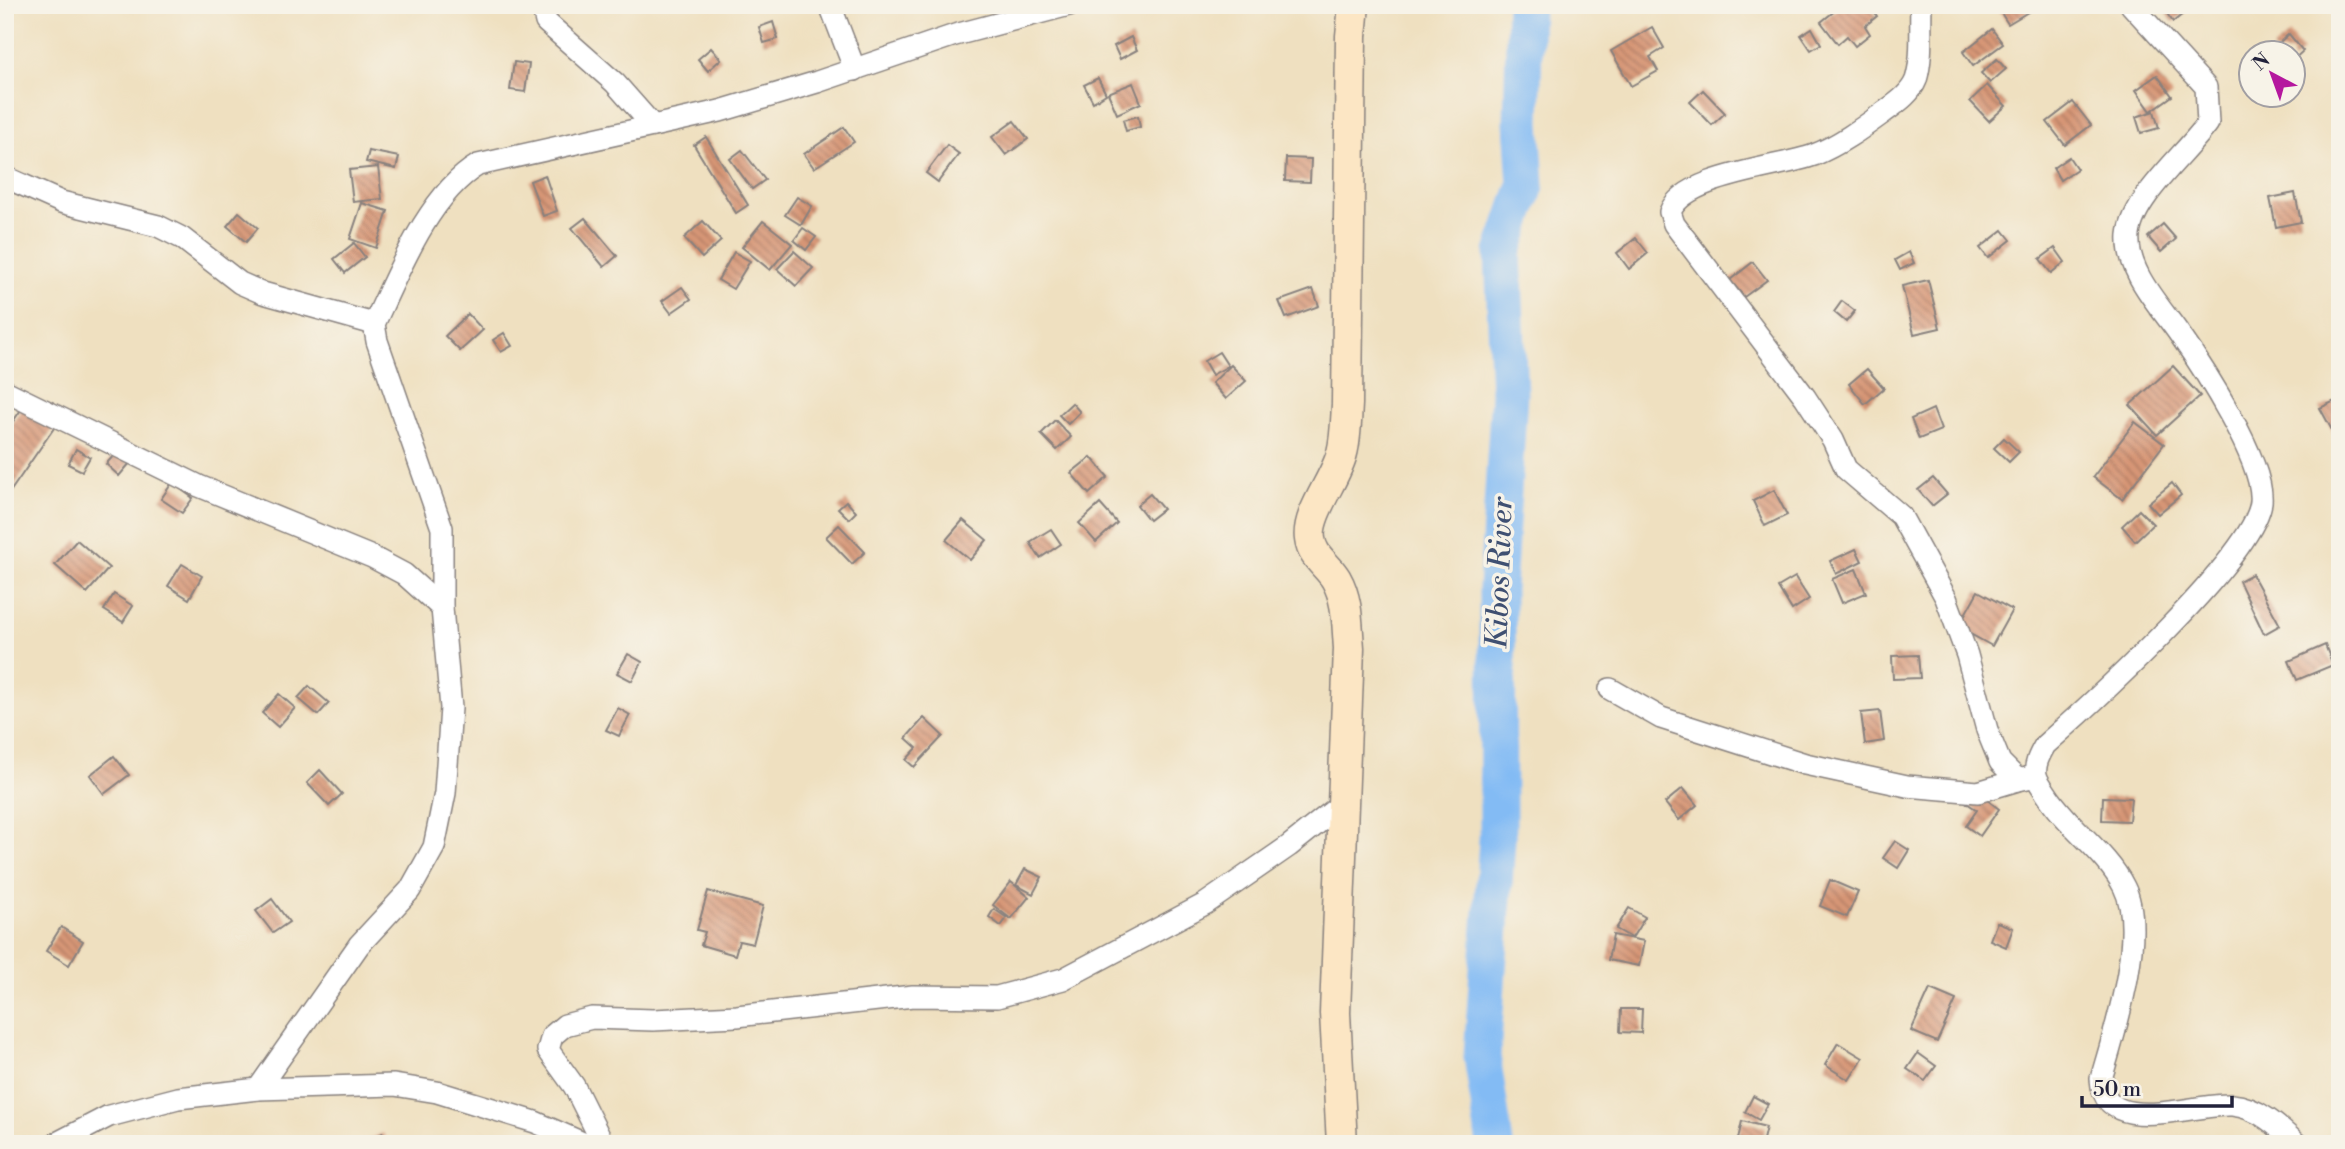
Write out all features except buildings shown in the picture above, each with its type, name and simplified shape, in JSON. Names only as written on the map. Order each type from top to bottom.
[{"type":"main road","points":[[1342,1144],[1335,1013],[1349,648],[1345,600],[1335,578],[1318,559],[1310,538],[1312,517],[1331,484],[1343,453],[1347,404],[1350,37],[1354,5]]},
{"type":"street","points":[[542,5],[546,22],[615,83],[653,127]]},
{"type":"street","points":[[830,5],[855,70]]},
{"type":"street","points":[[258,1089],[359,944],[410,890],[434,846],[445,793],[451,708],[442,608],[442,528],[377,341],[374,324],[438,199],[460,176],[478,165],[720,111],[855,70],[955,35],[1069,5]]},
{"type":"street","points":[[1921,5],[1918,66],[1915,81],[1906,95],[1845,139],[1814,155],[1699,186],[1680,196],[1670,212],[1674,224],[1816,413],[1846,469],[1901,516],[1946,598],[1967,655],[1987,730],[2000,762],[2027,778],[2111,866],[2126,889],[2133,917],[2132,948],[2101,1079],[2102,1094],[2108,1103],[2127,1115],[2234,1105],[2257,1113],[2275,1124],[2297,1144]]},
{"type":"street","points":[[1610,690],[1661,718],[1723,740],[1818,766],[1907,786],[1978,792],[2027,778],[2045,745],[2155,643],[2253,526],[2261,504],[2261,487],[2251,457],[2195,356],[2144,284],[2131,257],[2129,234],[2140,207],[2208,123],[2206,87],[2131,5]]},
{"type":"street","points":[[5,177],[61,202],[158,226],[182,238],[240,283],[263,293],[374,324]]},
{"type":"street","points":[[5,391],[199,485],[372,556],[404,574],[442,608]]},
{"type":"street","points":[[603,1144],[575,1086],[548,1050],[552,1036],[565,1025],[592,1018],[653,1020],[737,1016],[913,996],[997,997],[1063,979],[1205,904],[1289,846],[1343,803]]},
{"type":"street","points":[[55,1144],[109,1116],[178,1098],[258,1089],[394,1085],[437,1091],[535,1122],[585,1144]]},
{"type":"waterway","name":"Kibos River","points":[[1495,1144],[1482,1056],[1498,826],[1497,589],[1509,394],[1503,253],[1526,185],[1522,122],[1525,5]]}]
